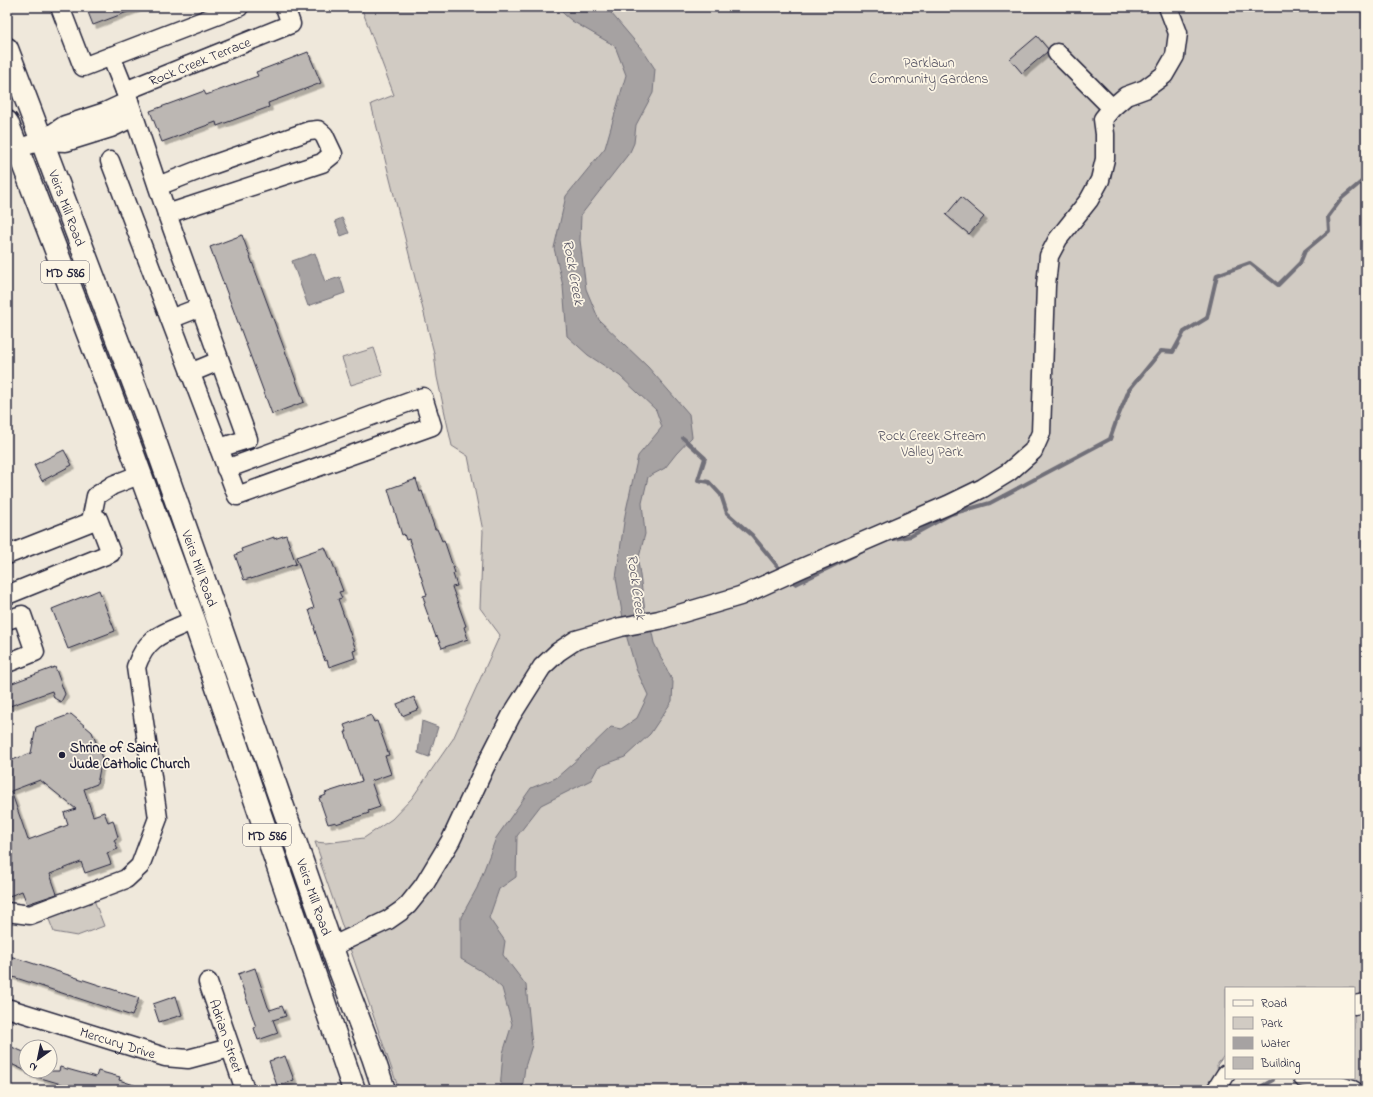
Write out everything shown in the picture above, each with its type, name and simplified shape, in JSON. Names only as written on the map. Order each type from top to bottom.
[{"type":"main road","name":"Veirs Mill Road","points":[[7,49],[145,413],[335,956],[384,1090]]},
{"type":"main road","name":"Veirs Mill Road","points":[[7,122],[12,150],[122,423],[194,620],[354,1090]]},
{"type":"main road","points":[[122,423],[145,413]]},
{"type":"main road","points":[[314,973],[335,956]]},
{"type":"street","points":[[60,7],[83,67],[239,7]]},
{"type":"street","name":"Rock Creek Terrace","points":[[129,103],[291,24],[285,7]]},
{"type":"street","points":[[335,956],[401,911],[408,905],[424,885],[451,840],[484,768],[511,716],[542,668],[558,652],[576,640],[623,627],[655,621],[740,596],[948,505],[983,488],[1002,476],[1033,451],[1041,433],[1046,285],[1049,256],[1058,239],[1090,200],[1100,180],[1105,159],[1105,134],[1103,119],[1112,108],[1126,96],[1145,89],[1164,75],[1176,56],[1178,33],[1168,7]]},
{"type":"street","points":[[1057,53],[1112,108]]},
{"type":"street","points":[[111,56],[255,459]]},
{"type":"street","points":[[12,150],[41,140],[66,142],[111,128],[129,103]]},
{"type":"street","points":[[158,186],[209,166],[309,131],[318,130],[324,135],[333,154],[322,163],[167,214]]},
{"type":"street","points":[[110,161],[218,448],[226,469],[237,496],[432,426],[423,397],[226,469]]},
{"type":"street","points":[[170,319],[201,307]]},
{"type":"street","points":[[190,373],[220,361]]},
{"type":"street","points":[[218,448],[248,439]]},
{"type":"street","points":[[91,521],[96,496],[113,485],[141,474]]},
{"type":"street","points":[[7,555],[98,519],[111,553],[7,595]]},
{"type":"street","points":[[7,620],[22,615],[35,652],[7,662]]},
{"type":"street","points":[[7,912],[30,915],[126,879],[140,866],[158,818],[136,667],[140,654],[155,637],[194,620]]},
{"type":"street","name":"Adrian Street","points":[[208,982],[245,1090]]},
{"type":"street","points":[[1355,1005],[1366,1003]]},
{"type":"street","name":"Mercury Drive","points":[[7,1008],[165,1057],[188,1059],[230,1048]]},
{"type":"street","points":[[1216,1090],[1225,1076]]},
{"type":"street","points":[[1306,1079],[1331,1083],[1353,1090]]},
{"type":"green space","name":"Rock Creek Stream Valley Park","points":[[361,7],[1366,7],[1366,1090],[1305,1090],[1299,1079],[1355,1079],[1355,987],[1225,987],[1225,1054],[1217,1065],[1220,1090],[399,1090],[319,859],[321,859],[315,842],[326,843],[364,838],[392,819],[412,798],[453,739],[500,635],[480,608],[483,531],[468,456],[452,446],[437,377],[434,353],[371,104],[394,95]]},
{"type":"green space","points":[[374,348],[383,375],[351,385],[342,358]]},
{"type":"green space","points":[[94,900],[104,926],[77,936],[54,932],[48,917]]},
{"type":"water","name":"Rock Creek","points":[[556,7],[606,7],[644,52],[655,69],[653,93],[636,125],[634,143],[630,152],[581,215],[580,240],[586,289],[599,320],[648,367],[689,414],[692,437],[665,468],[648,477],[642,503],[645,534],[638,561],[646,618],[654,643],[673,682],[672,701],[650,734],[625,757],[598,767],[591,780],[541,805],[517,836],[516,877],[499,889],[489,918],[505,941],[503,955],[526,985],[532,1045],[525,1067],[522,1090],[500,1090],[503,1053],[512,1024],[502,988],[486,974],[461,959],[461,917],[477,888],[496,838],[531,788],[556,778],[611,727],[621,729],[637,718],[648,695],[636,669],[627,638],[627,621],[623,618],[616,578],[625,515],[638,456],[662,427],[656,410],[620,376],[588,355],[567,336],[563,286],[554,248],[566,196],[605,148],[626,75],[615,46],[572,21]]},
{"type":"water","points":[[342,218],[349,233],[341,236],[335,221]]},
{"type":"water","points":[[315,253],[325,282],[340,277],[345,293],[308,306],[292,261]]},
{"type":"water","points":[[422,721],[438,727],[429,757],[418,753]]},
{"type":"building","points":[[86,7],[138,7],[138,8],[93,25]]},
{"type":"building","points":[[1037,36],[1048,49],[1047,52],[1022,73],[1010,59]]},
{"type":"building","points":[[308,52],[321,83],[268,103],[269,107],[217,126],[216,122],[162,142],[150,111],[204,91],[206,95],[258,76],[256,72]]},
{"type":"building","points":[[961,197],[984,217],[969,234],[946,215]]},
{"type":"building","points":[[242,235],[304,402],[272,414],[210,247]]},
{"type":"building","points":[[64,450],[72,465],[42,481],[34,465]]},
{"type":"building","points":[[416,479],[420,492],[422,491],[435,529],[437,529],[442,541],[444,540],[455,573],[453,574],[457,586],[452,587],[466,626],[464,627],[468,639],[442,648],[437,636],[436,637],[424,604],[423,596],[427,595],[409,539],[406,540],[404,534],[402,535],[388,489]]},
{"type":"building","points":[[286,535],[296,564],[244,580],[235,555],[242,552],[241,549],[274,537],[274,539]]},
{"type":"building","points":[[325,547],[343,591],[339,592],[342,598],[338,599],[356,650],[353,651],[355,658],[329,667],[327,660],[325,661],[314,628],[309,610],[314,608],[296,557]]},
{"type":"building","points":[[99,590],[115,631],[68,649],[52,609]]},
{"type":"building","points":[[55,667],[65,694],[61,702],[54,698],[52,691],[7,707],[7,685]]},
{"type":"building","points":[[414,697],[419,709],[402,716],[397,704]]},
{"type":"building","points":[[71,714],[92,732],[102,758],[97,784],[84,789],[93,816],[104,812],[108,822],[113,820],[118,837],[114,840],[118,849],[107,853],[111,864],[85,873],[81,862],[50,874],[57,894],[27,904],[22,891],[7,897],[7,762],[31,753],[36,727]],"holes":[[[40,780],[76,809],[64,813],[68,825],[28,840],[11,791]]]},
{"type":"building","points":[[371,715],[374,722],[377,721],[389,755],[385,756],[391,774],[371,781],[380,807],[368,811],[369,813],[336,824],[336,822],[328,824],[319,798],[326,795],[325,793],[362,781],[344,725]]},
{"type":"building","points":[[7,955],[139,998],[132,1016],[7,975]]},
{"type":"building","points":[[255,968],[268,1007],[270,1010],[282,1006],[286,1016],[273,1020],[278,1033],[258,1040],[254,1028],[256,1027],[238,974]]},
{"type":"building","points":[[176,996],[182,1015],[159,1022],[153,1004]]},
{"type":"building","points":[[7,1045],[18,1050],[18,1067],[7,1062]]},
{"type":"building","points":[[285,1056],[294,1080],[277,1086],[269,1061]]},
{"type":"building","points":[[60,1067],[96,1077],[98,1071],[120,1077],[119,1080],[143,1088],[143,1090],[82,1090],[44,1079],[58,1079]]},
{"type":"waterway","points":[[887,540],[911,536],[951,514],[990,503],[1110,439],[1129,390],[1161,351],[1173,352],[1184,332],[1207,318],[1217,275],[1250,263],[1278,285],[1300,263],[1305,251],[1329,231],[1328,217],[1342,198],[1366,178]]},
{"type":"waterway","points":[[683,438],[705,458],[698,480],[709,482],[721,495],[727,513],[752,535],[779,568]]},
{"type":"waterway","points":[[792,581],[796,584],[861,552]]},
{"type":"waterway","points":[[1255,1090],[1273,1079]]},
{"type":"place","name":"Shrine of Saint Jude Catholic Church","points":[[62,755]]},
{"type":"park label","name":"Parklawn Community Gardens","points":[[929,70]]}]
